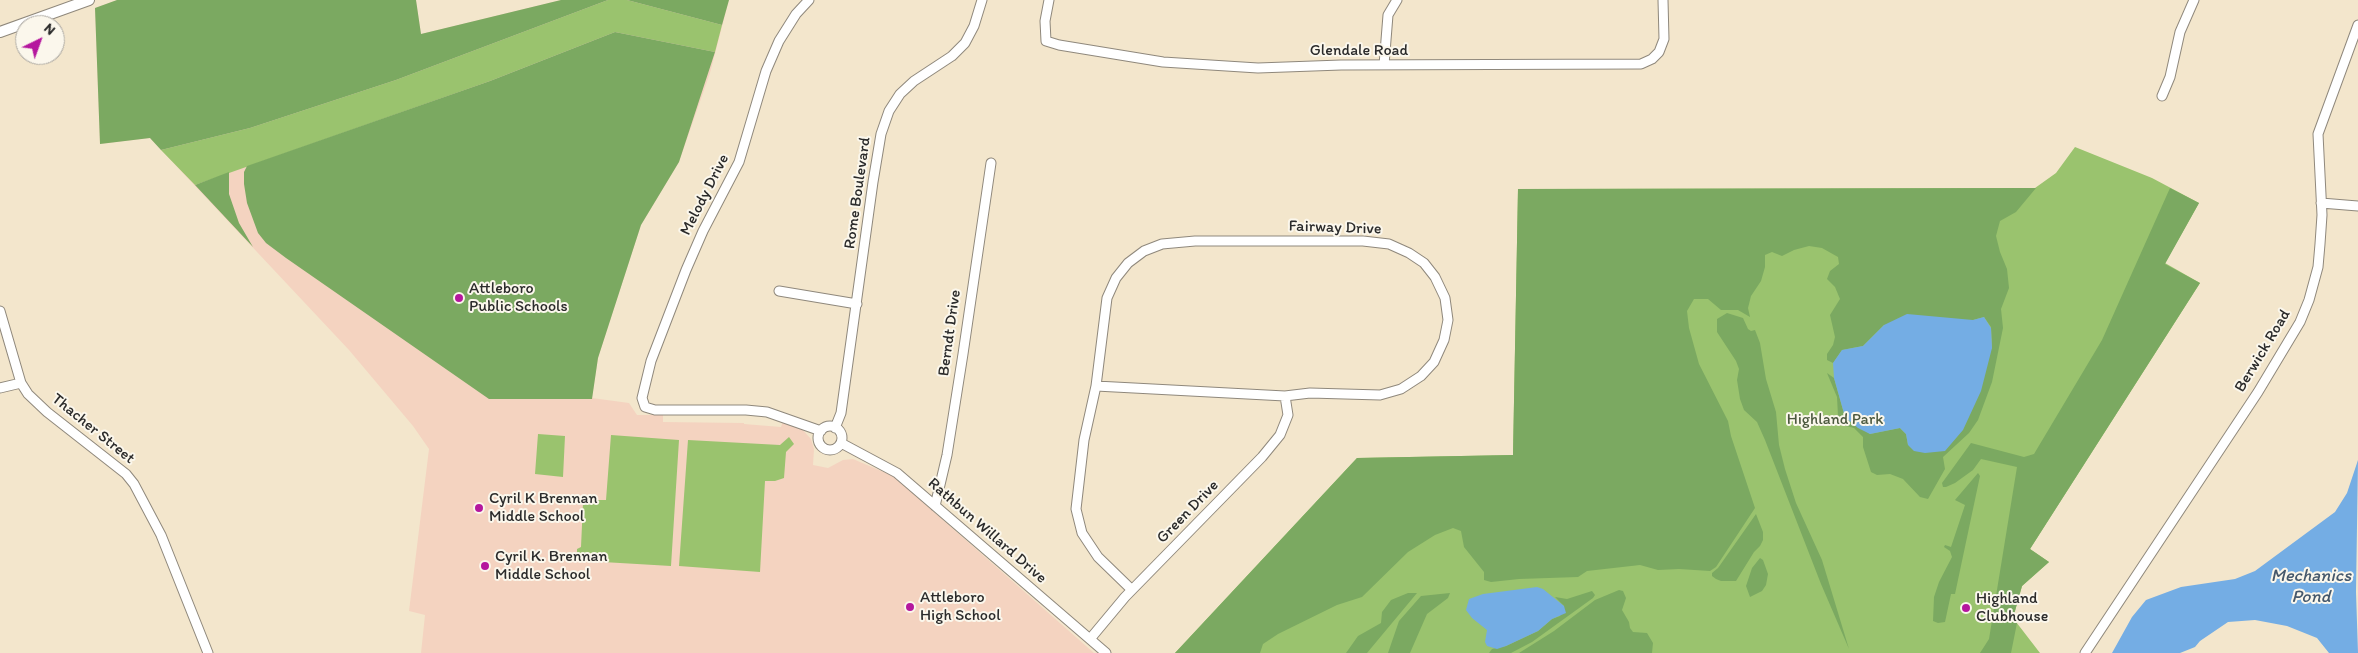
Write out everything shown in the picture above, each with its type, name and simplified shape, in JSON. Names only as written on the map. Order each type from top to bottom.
[{"type":"main road","points":[[0,32],[89,0]]},
{"type":"street","name":"Melody Drive","points":[[809,0],[796,14],[779,41],[766,71],[740,162],[703,231],[666,319],[651,361],[642,398],[645,407],[648,408],[767,412],[821,431]]},
{"type":"street","name":"Rome Boulevard","points":[[835,428],[841,413],[881,134],[889,111],[900,94],[914,80],[952,56],[965,43],[974,26],[982,0]]},
{"type":"street","name":"Glendale Road","points":[[1049,0],[1045,21],[1046,41],[1059,45],[1163,62],[1213,66],[1640,64],[1652,59],[1659,52],[1664,39],[1662,0]]},
{"type":"street","points":[[1384,65],[1388,15],[1397,0]]},
{"type":"street","points":[[2162,96],[2170,78],[2180,32],[2194,0]]},
{"type":"street","name":"Berwick Road","points":[[2085,653],[2258,392],[2300,322],[2309,300],[2318,268],[2321,203],[2318,134],[2358,25]]},
{"type":"street","name":"Berndt Drive","points":[[936,506],[963,354],[991,163]]},
{"type":"street","points":[[2321,203],[2358,206]]},
{"type":"street","name":"Fairway Drive","points":[[1096,386],[1286,396],[1310,393],[1380,395],[1400,390],[1421,376],[1434,362],[1444,340],[1448,320],[1445,298],[1435,277],[1424,263],[1389,244],[1364,241],[1195,241],[1162,244],[1144,251],[1128,263],[1116,278],[1107,298],[1096,386],[1084,440],[1076,509],[1082,533],[1098,557],[1132,590]]},
{"type":"street","points":[[779,291],[857,304]]},
{"type":"street","name":"Thacher Street","points":[[0,311],[20,383],[28,394],[47,412],[118,468],[134,484],[162,535],[208,653]]},
{"type":"street","points":[[0,388],[20,383]]},
{"type":"street","name":"Green Drive","points":[[1090,639],[1132,590],[1262,457],[1280,434],[1288,415],[1286,396]]},
{"type":"street","points":[[821,431],[829,426],[835,428],[842,436],[841,443]]},
{"type":"street","name":"Rathbun Willard Drive","points":[[821,431],[819,440],[827,449],[833,450],[841,443],[897,473],[1106,653]]},
{"type":"shaded area","name":"Attleboro Public Schools","points":[[117,0],[416,0],[421,34],[561,0],[729,0],[710,73],[679,162],[641,225],[598,358],[592,398],[629,403],[637,415],[663,415],[663,422],[744,423],[781,427],[783,421],[800,427],[811,439],[814,449],[813,465],[828,468],[843,460],[853,459],[893,476],[1094,653],[421,653],[425,615],[409,611],[429,449],[413,426],[349,350],[150,138],[100,144],[95,8]]},
{"type":"green space","points":[[117,0],[416,0],[421,34],[561,0],[608,0],[396,80],[250,128],[161,150],[150,138],[100,144],[95,8]]},
{"type":"green space","points":[[608,0],[627,0],[722,25],[715,52],[615,32],[490,81],[195,185],[161,150],[250,128],[396,80]]},
{"type":"green space","points":[[627,0],[729,0],[722,25]]},
{"type":"green space","points":[[615,32],[715,52],[679,162],[641,225],[598,358],[592,399],[489,399],[286,258],[266,243],[258,233],[247,203],[244,172],[247,166],[490,81]]},
{"type":"green space","name":"Highland Park","points":[[2075,147],[2152,178],[2199,203],[2165,263],[2200,283],[2030,549],[2049,562],[2022,586],[2013,618],[2040,653],[1175,653],[1357,458],[1513,455],[1518,189],[2035,188],[2056,173]]},
{"type":"green space","points":[[229,172],[229,194],[239,223],[253,247],[195,185]]},
{"type":"green space","points":[[2036,188],[2016,212],[2000,221],[1996,236],[2007,269],[2009,288],[2001,309],[2003,328],[1992,382],[1978,420],[1969,433],[1943,457],[1945,469],[1928,499],[1920,497],[1903,479],[1890,474],[1877,475],[1871,472],[1863,447],[1863,437],[1854,428],[1846,426],[1838,416],[1837,397],[1827,373],[1834,378],[1845,417],[1870,434],[1900,428],[1906,434],[1908,445],[1992,348],[1991,327],[1984,317],[1973,320],[1884,325],[1863,346],[1842,350],[1833,363],[1827,360],[1827,354],[1833,345],[1835,337],[1830,315],[1840,299],[1835,287],[1827,279],[1830,271],[1839,264],[1838,257],[1822,248],[1809,246],[1782,256],[1772,252],[1765,255],[1765,267],[1761,281],[1751,296],[1748,308],[1750,317],[1738,310],[1721,310],[1708,299],[1694,299],[1687,311],[1689,328],[1699,364],[1728,421],[1731,436],[1755,508],[1716,567],[1710,571],[1658,570],[1640,565],[1587,571],[1578,577],[1491,582],[1484,580],[1484,572],[1464,547],[1461,531],[1453,528],[1435,535],[1408,552],[1362,597],[1337,605],[1278,634],[1263,644],[1260,653],[1175,653],[1357,458],[1513,455],[1518,189]]},
{"type":"green space","points":[[2170,188],[2199,203],[2165,264],[2200,283],[2030,549],[2049,562],[2022,586],[2013,618],[2017,623],[2011,653],[1980,653],[1989,639],[2017,467],[1981,459],[1973,470],[1955,483],[1943,487],[1942,483],[1971,443],[2024,457],[2034,454],[2102,340]]},
{"type":"green space","points":[[1727,313],[1743,318],[1748,329],[1751,331],[1755,330],[1760,343],[1766,379],[1776,412],[1779,445],[1785,469],[1796,503],[1822,560],[1849,649],[1821,584],[1765,440],[1757,422],[1744,410],[1740,399],[1737,380],[1739,369],[1736,361],[1717,332],[1717,319]]},
{"type":"green space","points":[[538,434],[565,436],[563,477],[535,474]]},
{"type":"green space","points":[[611,435],[679,440],[671,566],[603,562],[603,554],[586,553],[581,557],[577,553],[577,549],[581,547],[583,503],[606,500]]},
{"type":"green space","points":[[789,437],[794,444],[786,452],[784,478],[775,481],[765,481],[760,572],[679,566],[688,440],[780,445]]},
{"type":"green space","points":[[1978,473],[1980,476],[1955,594],[1951,594],[1945,622],[1938,623],[1933,621],[1934,597],[1939,582],[1952,557],[1950,551],[1944,547],[1945,545],[1951,547],[1965,505],[1955,500]]},
{"type":"green space","points":[[1756,514],[1763,532],[1763,540],[1760,546],[1754,552],[1736,581],[1716,579],[1712,576],[1712,573],[1718,568]]},
{"type":"green space","points":[[1760,558],[1763,560],[1768,574],[1766,585],[1762,591],[1750,597],[1746,586],[1752,568]]},
{"type":"green space","points":[[1619,590],[1623,591],[1626,598],[1622,610],[1629,622],[1630,628],[1633,632],[1647,633],[1653,643],[1652,653],[1519,653],[1554,631],[1595,600]]},
{"type":"green space","points":[[1592,591],[1595,595],[1593,598],[1532,642],[1511,653],[1489,653],[1492,649],[1506,646],[1538,631],[1552,619],[1560,616],[1564,606],[1555,597],[1567,599]]},
{"type":"green space","points":[[1408,593],[1417,593],[1367,653],[1346,653],[1358,636],[1381,623],[1382,612],[1391,600]]},
{"type":"green space","points":[[1450,593],[1448,598],[1427,614],[1410,653],[1388,653],[1399,621],[1421,596]]},
{"type":"water","points":[[1907,314],[1973,320],[1984,317],[1991,328],[1992,348],[1981,391],[1963,430],[1945,451],[1925,453],[1914,451],[1908,445],[1906,434],[1900,428],[1870,434],[1858,428],[1845,417],[1834,378],[1833,363],[1842,350],[1863,346],[1884,325]]},
{"type":"water","name":"Mechanics Pond","points":[[2358,460],[2356,592],[2358,653],[2329,653],[2317,638],[2287,626],[2255,620],[2228,622],[2200,641],[2195,647],[2180,653],[2112,653],[2132,617],[2146,600],[2181,587],[2235,579],[2255,571],[2335,512],[2347,493]]},
{"type":"water","points":[[1537,587],[1543,589],[1564,606],[1566,613],[1552,619],[1538,631],[1506,646],[1497,649],[1487,646],[1485,642],[1487,630],[1472,618],[1466,610],[1469,599],[1483,594]]},
{"type":"place","name":"Attleboro Public Schools","points":[[459,298]]},
{"type":"place","name":"Cyril K Brennan Middle School","points":[[479,508]]},
{"type":"place","name":"Cyril K. Brennan Middle School","points":[[485,566]]},
{"type":"place","name":"Attleboro High School","points":[[910,607]]},
{"type":"place","name":"Highland Clubhouse","points":[[1966,608]]}]
